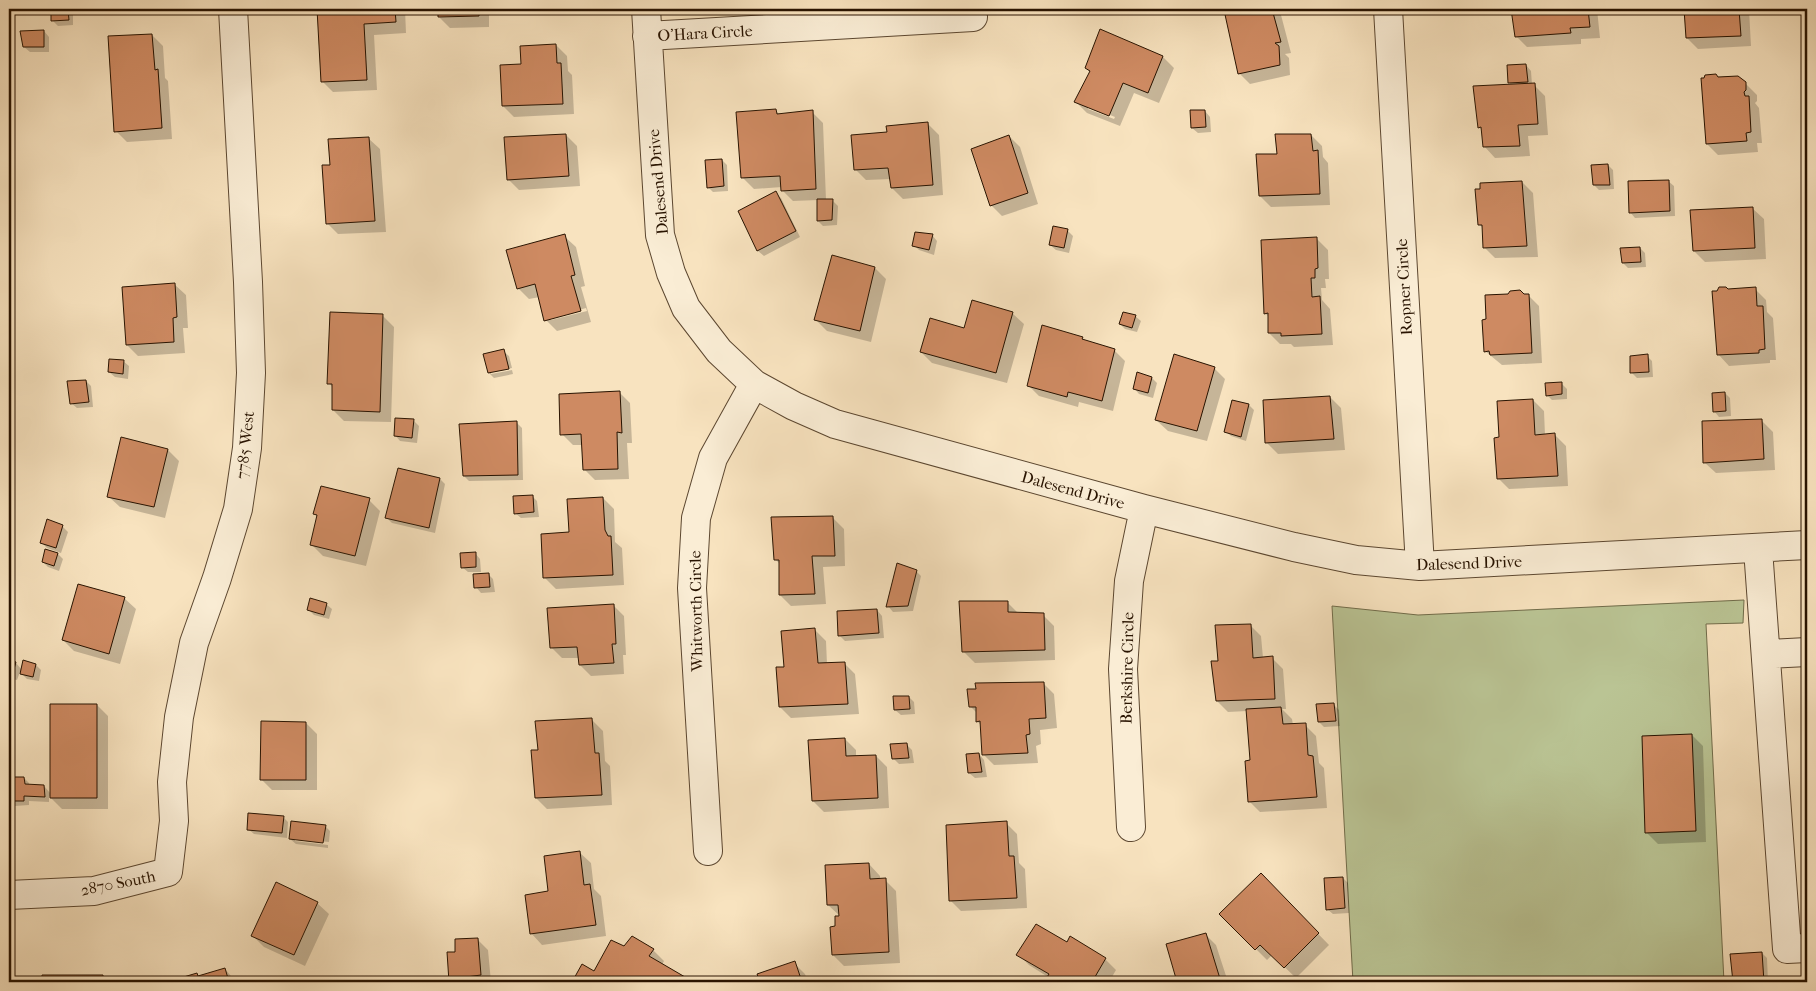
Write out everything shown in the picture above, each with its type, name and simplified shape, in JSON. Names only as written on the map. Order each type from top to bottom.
[{"type":"street","name":"7785 West","points":[[168,872],[174,821],[172,782],[179,717],[194,642],[217,578],[238,509],[247,448],[251,373],[233,9]]},
{"type":"street","name":"Dalesend Drive","points":[[646,9],[660,235],[671,272],[686,308],[720,350],[754,384],[794,406],[836,424],[1144,509],[1294,547],[1356,560],[1420,566],[1807,545]]},
{"type":"street","name":"Ropner Circle","points":[[1388,9],[1420,566]]},
{"type":"street","name":"O'Hara Circle","points":[[647,36],[973,17]]},
{"type":"street","name":"Whitworth Circle","points":[[708,851],[692,588],[696,518],[713,458],[754,384]]},
{"type":"street","name":"Berkshire Circle","points":[[1131,827],[1123,669],[1129,581],[1144,509]]},
{"type":"street","points":[[1758,549],[1787,949],[1807,948]]},
{"type":"street","points":[[1766,654],[1807,652]]},
{"type":"street","name":"2870 South","points":[[9,895],[94,891],[168,872]]},
{"type":"green space","points":[[1744,600],[1743,623],[1706,624],[1724,982],[1353,982],[1332,606],[1418,615]]},
{"type":"building","points":[[51,9],[68,9],[69,20],[51,21]]},
{"type":"building","points":[[317,9],[395,9],[396,22],[364,24],[367,80],[321,82]]},
{"type":"building","points":[[438,9],[479,9],[479,16],[438,17]]},
{"type":"building","points":[[1272,9],[1281,42],[1275,43],[1279,46],[1280,65],[1238,74],[1224,10]]},
{"type":"building","points":[[1511,9],[1588,9],[1590,27],[1570,28],[1571,33],[1515,37]]},
{"type":"building","points":[[1684,9],[1739,9],[1741,36],[1686,38]]},
{"type":"building","points":[[1100,29],[1163,56],[1148,93],[1123,83],[1109,116],[1074,102],[1090,71],[1085,68]]},
{"type":"building","points":[[44,30],[44,47],[23,47],[20,31]]},
{"type":"building","points":[[152,34],[155,70],[158,69],[162,128],[114,132],[108,36]]},
{"type":"building","points":[[556,44],[557,63],[561,63],[563,104],[502,106],[500,65],[521,64],[520,46]]},
{"type":"building","points":[[1526,64],[1528,82],[1508,83],[1507,65]]},
{"type":"building","points":[[1716,74],[1718,77],[1738,76],[1746,82],[1746,90],[1744,92],[1745,96],[1749,96],[1751,132],[1746,133],[1747,141],[1706,144],[1701,78],[1704,78],[1705,75]]},
{"type":"building","points":[[1535,83],[1538,124],[1518,125],[1520,146],[1483,147],[1481,127],[1478,128],[1473,86]]},
{"type":"building","points":[[776,109],[777,114],[813,110],[816,189],[781,191],[780,176],[741,178],[736,112]]},
{"type":"building","points":[[1190,110],[1205,110],[1206,127],[1191,128]]},
{"type":"building","points":[[928,122],[933,185],[891,188],[888,168],[854,170],[851,135],[887,132],[886,126]]},
{"type":"building","points":[[566,134],[569,176],[507,180],[504,137]]},
{"type":"building","points":[[1275,134],[1311,134],[1313,151],[1318,150],[1320,194],[1259,196],[1256,154],[1277,154]]},
{"type":"building","points":[[1009,135],[1028,193],[990,206],[971,149]]},
{"type":"building","points":[[369,137],[375,221],[326,224],[322,165],[330,165],[328,139]]},
{"type":"building","points":[[722,159],[724,186],[707,188],[705,160]]},
{"type":"building","points":[[1608,164],[1610,185],[1593,185],[1591,165]]},
{"type":"building","points":[[1669,180],[1670,211],[1629,213],[1628,181]]},
{"type":"building","points":[[1522,181],[1527,246],[1483,248],[1482,225],[1478,225],[1475,189],[1480,189],[1480,183]]},
{"type":"building","points":[[776,191],[796,231],[757,251],[738,211]]},
{"type":"building","points":[[817,199],[833,199],[832,220],[817,221]]},
{"type":"building","points":[[1753,207],[1755,248],[1693,251],[1690,210]]},
{"type":"building","points":[[1053,226],[1068,229],[1064,248],[1049,245]]},
{"type":"building","points":[[915,232],[933,234],[929,250],[912,246]]},
{"type":"building","points":[[565,234],[575,275],[571,276],[581,311],[544,321],[535,284],[517,289],[506,250]]},
{"type":"building","points":[[1317,237],[1318,268],[1315,269],[1315,278],[1311,278],[1312,297],[1320,296],[1322,334],[1281,336],[1281,333],[1268,333],[1268,313],[1264,314],[1261,240]]},
{"type":"building","points":[[1640,247],[1641,262],[1622,263],[1620,248]]},
{"type":"building","points":[[832,255],[875,267],[860,331],[814,320]]},
{"type":"building","points":[[175,283],[177,317],[173,318],[174,342],[126,345],[122,287]]},
{"type":"building","points":[[1719,287],[1726,287],[1728,289],[1756,287],[1757,306],[1763,306],[1765,349],[1759,350],[1759,353],[1717,355],[1712,291],[1717,291]]},
{"type":"building","points":[[1520,290],[1524,294],[1529,294],[1532,353],[1490,355],[1489,351],[1484,352],[1482,320],[1486,319],[1485,295],[1508,294],[1510,291]]},
{"type":"building","points":[[972,300],[1013,312],[996,373],[920,352],[930,318],[964,328]]},
{"type":"building","points":[[330,312],[383,314],[380,412],[332,410],[332,384],[327,384]]},
{"type":"building","points":[[1123,312],[1136,315],[1132,328],[1119,324]]},
{"type":"building","points":[[1042,325],[1115,349],[1102,401],[1068,392],[1067,397],[1027,386]]},
{"type":"building","points":[[504,349],[509,369],[488,373],[483,354]]},
{"type":"building","points":[[1174,354],[1215,367],[1197,431],[1155,420]]},
{"type":"building","points":[[1648,354],[1649,372],[1630,373],[1630,356]]},
{"type":"building","points":[[109,359],[124,360],[123,374],[108,372]]},
{"type":"building","points":[[1137,372],[1152,377],[1148,393],[1133,389]]},
{"type":"building","points":[[86,380],[89,402],[70,404],[67,381]]},
{"type":"building","points":[[1562,382],[1562,394],[1546,396],[1545,383]]},
{"type":"building","points":[[620,391],[622,433],[617,432],[618,469],[583,470],[581,434],[560,435],[559,394]]},
{"type":"building","points":[[1725,392],[1726,411],[1713,412],[1712,393]]},
{"type":"building","points":[[1330,396],[1334,439],[1265,443],[1263,400]]},
{"type":"building","points":[[1533,399],[1535,435],[1555,433],[1558,476],[1497,479],[1494,438],[1499,437],[1497,401]]},
{"type":"building","points":[[1232,400],[1249,404],[1241,437],[1224,432]]},
{"type":"building","points":[[395,418],[414,419],[412,438],[394,436]]},
{"type":"building","points":[[1762,419],[1764,459],[1703,463],[1702,421]]},
{"type":"building","points":[[517,421],[518,475],[463,476],[459,424]]},
{"type":"building","points":[[121,437],[168,449],[154,507],[107,497]]},
{"type":"building","points":[[398,468],[440,478],[429,528],[385,518]]},
{"type":"building","points":[[321,486],[370,498],[355,556],[310,545],[317,515],[313,514]]},
{"type":"building","points":[[533,495],[534,512],[514,514],[513,496]]},
{"type":"building","points":[[603,497],[605,530],[608,536],[611,536],[613,575],[543,578],[541,534],[569,532],[567,499]]},
{"type":"building","points":[[833,516],[835,556],[812,556],[815,594],[779,595],[779,560],[774,560],[771,517]]},
{"type":"building","points":[[47,519],[63,525],[56,548],[40,543]]},
{"type":"building","points":[[45,549],[58,553],[54,566],[42,562]]},
{"type":"building","points":[[476,552],[476,567],[461,568],[460,553]]},
{"type":"building","points":[[897,563],[917,570],[908,606],[886,607]]},
{"type":"building","points":[[489,573],[490,587],[474,588],[473,574]]},
{"type":"building","points":[[78,584],[125,597],[109,654],[62,640]]},
{"type":"building","points":[[310,598],[327,603],[324,615],[307,610]]},
{"type":"building","points":[[959,601],[1008,601],[1008,612],[1044,613],[1045,650],[962,652]]},
{"type":"building","points":[[614,604],[616,644],[612,644],[614,663],[579,665],[577,647],[550,648],[547,608]]},
{"type":"building","points":[[877,609],[879,633],[838,636],[837,611]]},
{"type":"building","points":[[1251,624],[1253,658],[1273,656],[1275,699],[1216,701],[1211,661],[1218,661],[1215,625]]},
{"type":"building","points":[[815,628],[818,663],[845,662],[848,704],[779,707],[776,667],[784,667],[781,631]]},
{"type":"building","points":[[9,660],[16,662],[12,676],[9,675]]},
{"type":"building","points":[[23,660],[36,664],[33,677],[20,674]]},
{"type":"building","points":[[1044,682],[1046,718],[1029,719],[1030,734],[1026,735],[1028,753],[982,755],[980,721],[976,722],[976,707],[969,707],[967,689],[976,689],[975,683]]},
{"type":"building","points":[[893,696],[909,696],[910,709],[894,710]]},
{"type":"building","points":[[1334,703],[1336,721],[1318,722],[1316,704]]},
{"type":"building","points":[[50,704],[97,704],[97,798],[50,798]]},
{"type":"building","points":[[1281,707],[1283,724],[1306,723],[1308,755],[1313,756],[1317,797],[1248,802],[1245,761],[1250,760],[1246,709]]},
{"type":"building","points":[[592,718],[595,753],[599,753],[602,795],[535,798],[531,750],[538,750],[535,721]]},
{"type":"building","points":[[261,721],[306,722],[306,780],[260,780]]},
{"type":"building","points":[[1692,734],[1696,831],[1645,833],[1642,736]]},
{"type":"building","points":[[845,738],[846,756],[876,755],[878,798],[812,801],[808,740]]},
{"type":"building","points":[[907,743],[909,758],[892,759],[890,744]]},
{"type":"building","points":[[979,753],[982,772],[968,773],[966,754]]},
{"type":"building","points":[[9,777],[24,777],[25,784],[44,785],[45,797],[24,796],[24,801],[9,801]]},
{"type":"building","points":[[248,813],[284,816],[282,833],[247,830]]},
{"type":"building","points":[[291,821],[326,825],[323,843],[289,839]]},
{"type":"building","points":[[1007,821],[1009,856],[1014,856],[1017,898],[949,901],[946,825]]},
{"type":"building","points":[[580,851],[584,885],[590,884],[596,925],[530,934],[525,895],[548,891],[544,856]]},
{"type":"building","points":[[869,863],[870,879],[886,878],[889,952],[832,955],[830,927],[835,926],[835,916],[839,916],[838,905],[827,905],[825,865]]},
{"type":"building","points":[[1261,873],[1319,933],[1284,968],[1260,945],[1255,950],[1219,914]]},
{"type":"building","points":[[1343,877],[1345,908],[1326,910],[1324,878]]},
{"type":"building","points":[[276,882],[318,902],[294,955],[251,936]]},
{"type":"building","points":[[1036,924],[1067,942],[1070,936],[1106,958],[1092,982],[1044,982],[1049,974],[1016,955]]},
{"type":"building","points":[[1206,933],[1221,982],[1177,982],[1166,944]]},
{"type":"building","points":[[632,936],[654,949],[649,956],[685,977],[682,982],[572,982],[582,964],[594,971],[611,940],[624,946]]},
{"type":"building","points":[[478,938],[481,975],[466,977],[467,982],[449,982],[447,952],[455,952],[455,939]]},
{"type":"building","points":[[1762,952],[1764,982],[1733,982],[1730,954]]},
{"type":"building","points":[[795,961],[802,982],[760,982],[757,974]]},
{"type":"building","points":[[225,968],[229,982],[167,982],[197,973],[198,976]]},
{"type":"building","points":[[42,975],[103,975],[103,981],[122,982],[42,982]]},
{"type":"building","points":[[745,977],[747,982],[731,982]]}]
